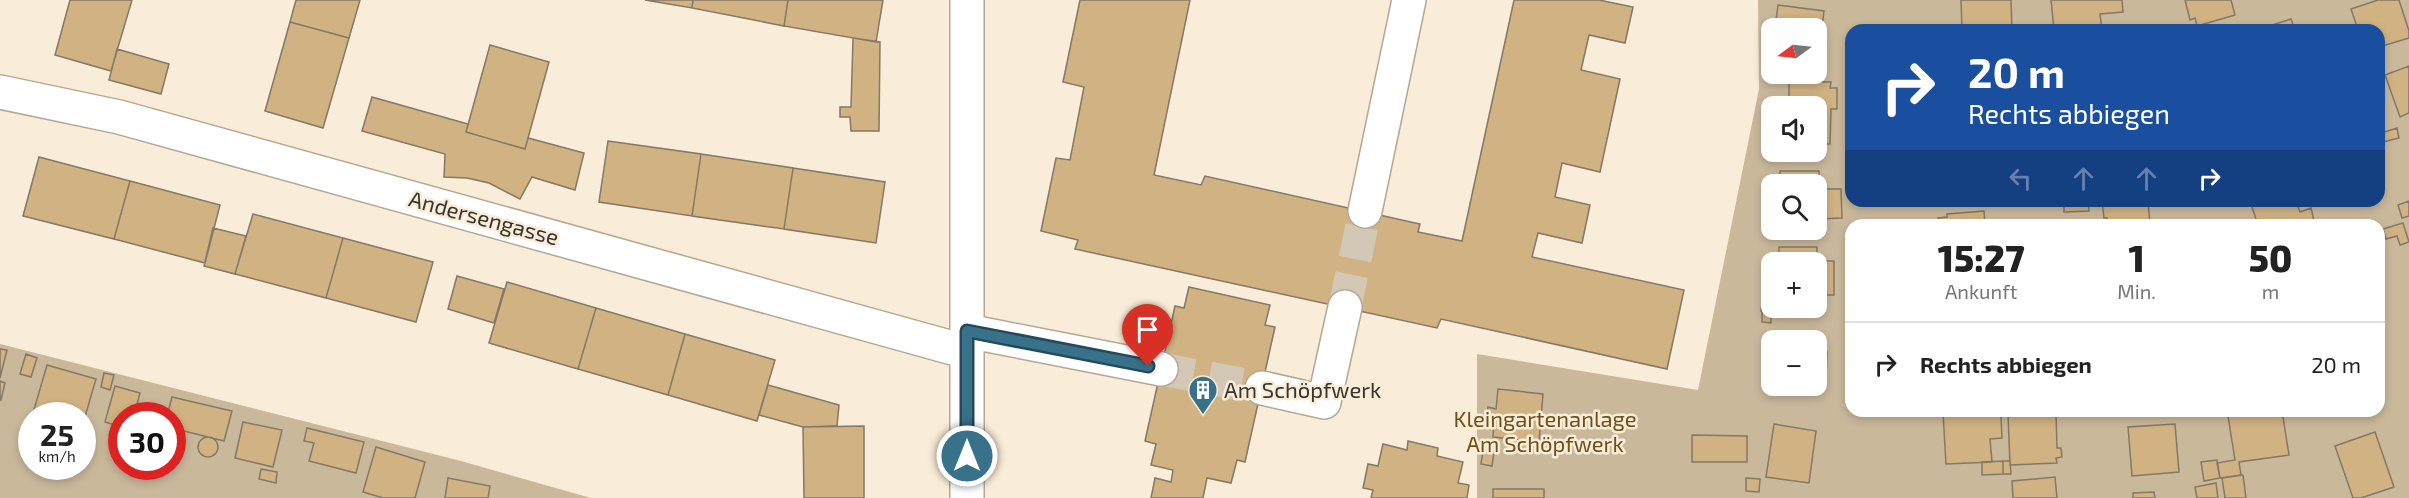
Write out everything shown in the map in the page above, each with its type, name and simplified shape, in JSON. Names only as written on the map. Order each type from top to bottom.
[{"type":"street","points":[[968,0],[968,498]]},
{"type":"street","points":[[1365,211],[1409,0]]},
{"type":"street","name":"Andersengasse","points":[[0,92],[119,117],[967,341],[1161,369]]},
{"type":"street","points":[[1262,388],[1324,402],[1345,307]]},
{"type":"green space","name":"Kleingartenanlage Am Schöpfwerk","points":[[1758,0],[2409,0],[2409,498],[1477,498],[1477,354],[1698,390],[1759,89]]},
{"type":"green space","points":[[0,344],[461,461],[591,498],[0,498]]},
{"type":"building","points":[[70,0],[132,0],[111,71],[55,55]]},
{"type":"building","points":[[296,0],[360,0],[349,38],[290,22]]},
{"type":"building","points":[[645,0],[693,0],[692,8]]},
{"type":"building","points":[[693,0],[788,0],[784,26],[692,8]]},
{"type":"building","points":[[788,0],[883,0],[876,42],[784,26]]},
{"type":"building","points":[[1080,0],[1190,0],[1154,175],[1201,185],[1205,176],[1420,224],[1418,232],[1462,241],[1514,0],[1599,0],[1633,7],[1625,43],[1589,35],[1581,70],[1620,79],[1600,172],[1562,163],[1555,197],[1590,205],[1582,243],[1538,233],[1532,257],[1684,290],[1667,369],[1441,319],[1437,328],[1075,249],[1078,240],[1041,231],[1056,158],[1070,160],[1084,87],[1063,82]]},
{"type":"building","points":[[1961,0],[2011,0],[2012,24],[1962,24]]},
{"type":"building","points":[[2051,0],[2122,0],[2123,12],[2100,14],[2101,24],[2053,24]]},
{"type":"building","points":[[2185,0],[2231,0],[2235,15],[2204,24],[2196,24],[2195,18],[2190,20]]},
{"type":"building","points":[[2378,0],[2399,0],[2409,38],[2385,45],[2385,24],[2356,24],[2351,9]]},
{"type":"building","points":[[1778,5],[1824,11],[1823,18],[1776,18]]},
{"type":"building","points":[[2291,19],[2293,24],[2275,24]]},
{"type":"building","points":[[290,22],[349,38],[323,128],[265,111]]},
{"type":"building","points":[[853,38],[880,42],[879,131],[851,131],[850,117],[840,117],[840,107],[851,107]]},
{"type":"building","points":[[490,45],[549,62],[525,149],[466,132]]},
{"type":"building","points":[[117,49],[169,64],[161,94],[109,80]]},
{"type":"building","points":[[2409,66],[2409,113],[2400,117],[2385,75]]},
{"type":"building","points":[[1827,82],[1831,82],[1830,88],[1837,88],[1837,109],[1831,109],[1830,144],[1827,144],[1827,96],[1789,96],[1789,84],[1827,84]]},
{"type":"building","points":[[372,97],[468,124],[466,132],[525,149],[528,138],[584,153],[575,190],[532,177],[520,199],[489,183],[467,178],[444,177],[445,154],[362,131]]},
{"type":"building","points":[[2397,128],[2399,138],[2385,142],[2385,132]]},
{"type":"building","points":[[608,141],[701,154],[692,216],[599,202]]},
{"type":"building","points":[[701,154],[793,168],[784,229],[692,216]]},
{"type":"building","points":[[39,157],[130,181],[114,239],[23,216]]},
{"type":"building","points":[[793,168],[885,182],[876,243],[784,229]]},
{"type":"building","points":[[1780,171],[1819,171],[1819,174],[1780,174]]},
{"type":"building","points":[[130,181],[220,205],[205,263],[114,239]]},
{"type":"building","points":[[1827,189],[1841,189],[1842,218],[1827,219]]},
{"type":"building","points":[[2409,201],[2409,216],[2402,218],[2398,205]]},
{"type":"building","points":[[2064,207],[2089,207],[2089,211],[2064,212]]},
{"type":"building","points":[[2103,207],[2148,207],[2150,219],[2104,218]]},
{"type":"building","points":[[2252,207],[2298,207],[2300,212],[2311,208],[2314,219],[2256,219]]},
{"type":"building","points":[[1984,211],[1985,219],[1938,219],[1947,217],[1947,214]]},
{"type":"building","points":[[253,214],[343,238],[326,298],[235,274]]},
{"type":"building","points":[[2403,223],[2409,242],[2400,245],[2397,236],[2386,239],[2385,228]]},
{"type":"building","points":[[213,228],[246,236],[235,274],[204,266]]},
{"type":"building","points":[[343,238],[433,262],[416,322],[326,298]]},
{"type":"building","points":[[1779,247],[1817,247],[1817,252],[1779,252]]},
{"type":"building","points":[[1827,261],[1834,261],[1834,295],[1827,295]]},
{"type":"building","points":[[457,276],[504,289],[494,323],[448,309]]},
{"type":"building","points":[[507,282],[596,308],[578,369],[489,343]]},
{"type":"building","name":"Am Schöpfwerk","points":[[1189,287],[1270,305],[1265,325],[1275,327],[1245,462],[1237,460],[1231,483],[1207,478],[1203,498],[1151,498],[1155,478],[1171,482],[1173,470],[1151,465],[1156,444],[1145,441],[1175,306],[1184,308]]},
{"type":"building","points":[[596,308],[685,334],[668,395],[578,369]]},
{"type":"building","points":[[1762,318],[1771,318],[1771,323],[1762,322]]},
{"type":"building","points":[[685,334],[775,360],[757,421],[668,395]]},
{"type":"building","points":[[0,349],[7,350],[0,378]]},
{"type":"building","points":[[26,354],[37,358],[31,377],[20,374]]},
{"type":"building","points":[[47,365],[96,379],[89,402],[36,402]]},
{"type":"building","points":[[104,373],[114,375],[110,390],[101,387]]},
{"type":"building","points":[[0,381],[5,383],[1,400],[0,400]]},
{"type":"building","points":[[768,385],[839,405],[837,426],[803,427],[759,415]]},
{"type":"building","points":[[115,386],[140,393],[138,402],[111,402]]},
{"type":"building","points":[[1498,389],[1543,394],[1539,442],[1493,437],[1494,424],[1487,424],[1488,407],[1496,409]]},
{"type":"building","points":[[172,397],[232,411],[224,441],[186,432],[186,402],[171,402]]},
{"type":"building","points":[[1943,417],[2001,417],[2002,438],[1990,439],[1992,462],[1946,464]]},
{"type":"building","points":[[2008,417],[2056,417],[2057,448],[2061,448],[2062,457],[2056,458],[2057,463],[2010,465]]},
{"type":"building","points":[[2228,417],[2283,417],[2289,455],[2239,462],[2241,475],[2220,478],[2217,463],[2235,460]]},
{"type":"building","points":[[243,422],[282,430],[273,467],[235,458]]},
{"type":"building","points":[[1774,424],[1816,431],[1809,483],[1766,477]]},
{"type":"building","points":[[2175,424],[2179,472],[2132,476],[2128,427]]},
{"type":"building","points":[[864,426],[864,498],[804,498],[803,427]]},
{"type":"building","points":[[307,428],[364,442],[356,473],[309,461],[314,443],[304,441]]},
{"type":"building","points":[[2375,432],[2394,487],[2361,498],[2353,498],[2335,446]]},
{"type":"building","points":[[1692,435],[1747,436],[1747,462],[1692,462]]},
{"type":"building","points":[[208,437],[215,440],[218,447],[215,454],[208,457],[201,454],[198,447],[201,440]]},
{"type":"building","name":"Am Schöpfwerk","points":[[1408,441],[1438,448],[1437,456],[1463,462],[1458,483],[1469,485],[1467,498],[1371,498],[1373,490],[1363,488],[1368,464],[1378,466],[1383,444],[1407,450]]},
{"type":"building","points":[[1484,444],[1495,445],[1492,466],[1481,464]]},
{"type":"building","points":[[376,447],[425,462],[415,498],[383,498],[363,492]]},
{"type":"building","points":[[2217,460],[2220,478],[2204,481],[2201,462]]},
{"type":"building","points":[[2003,461],[2003,474],[1982,475],[1982,462]]},
{"type":"building","points":[[2003,461],[2010,461],[2011,474],[2003,474]]},
{"type":"building","points":[[261,469],[277,472],[276,483],[259,479]]},
{"type":"building","points":[[2243,475],[2246,498],[2225,498],[2222,478]]},
{"type":"building","points":[[2055,477],[2057,498],[2013,498],[2012,481]]},
{"type":"building","points":[[448,478],[490,486],[488,498],[445,498]]},
{"type":"building","points":[[1746,478],[1760,479],[1759,492],[1746,491]]},
{"type":"building","points":[[2216,483],[2218,498],[2197,498],[2195,487]]},
{"type":"building","points":[[1493,489],[1544,489],[1544,498],[1493,498]]},
{"type":"building","points":[[2154,492],[2155,498],[2133,498],[2133,493]]},
{"type":"tunnel","points":[[1345,307],[1365,211]]},
{"type":"tunnel","points":[[1161,369],[1262,388]]},
{"type":"place","name":"Am Schöpfwerk","points":[[1203,416]]},
{"type":"route","points":[[967,456],[967,331],[1148,366]]}]
